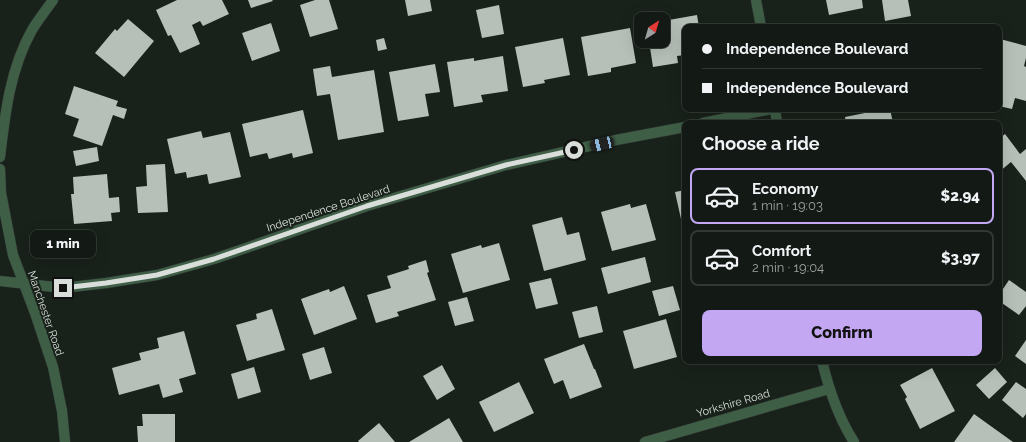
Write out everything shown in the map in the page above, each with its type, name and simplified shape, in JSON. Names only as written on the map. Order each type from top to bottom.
[{"type":"street","points":[[0,157],[8,95],[18,62],[32,31],[53,0]]},
{"type":"street","points":[[756,0],[760,24]]},
{"type":"street","points":[[718,120],[756,112]]},
{"type":"street","name":"Independence Boulevard","points":[[0,280],[63,288],[157,275],[214,259],[367,206],[506,165],[682,127]]},
{"type":"street","name":"Manchester Road","points":[[0,169],[1,193],[13,255],[53,367],[62,411],[65,442]]},
{"type":"street","points":[[823,364],[829,389],[839,414],[854,442]]},
{"type":"street","name":"Yorkshire Road","points":[[645,442],[829,389]]},
{"type":"building","points":[[177,0],[222,0],[229,14],[203,26],[200,21],[192,25],[200,44],[180,53],[171,35],[168,36],[156,10]]},
{"type":"building","points":[[248,0],[272,0],[273,1],[251,8]]},
{"type":"building","points":[[315,0],[329,0],[338,29],[310,37],[300,5]]},
{"type":"building","points":[[405,0],[430,0],[432,11],[408,16]]},
{"type":"building","points":[[826,0],[862,0],[863,8],[829,15]]},
{"type":"building","points":[[882,0],[908,0],[911,16],[885,21]]},
{"type":"building","points":[[499,5],[504,34],[482,38],[476,10]]},
{"type":"building","points":[[697,15],[698,24],[682,24],[682,55],[677,56],[678,63],[653,67],[650,48],[670,48],[670,20]]},
{"type":"building","points":[[128,19],[154,41],[124,77],[95,53],[115,29],[117,31]]},
{"type":"building","points":[[271,23],[280,51],[252,61],[242,33]]},
{"type":"building","points":[[630,28],[636,63],[611,68],[611,72],[588,76],[581,37]]},
{"type":"building","points":[[384,38],[387,49],[378,51],[376,40]]},
{"type":"building","points":[[563,38],[570,75],[544,80],[545,83],[523,87],[515,47]]},
{"type":"building","points":[[1002,40],[1026,46],[1024,66],[1026,67],[1026,101],[1015,98],[1012,109],[1002,107]]},
{"type":"building","points":[[503,56],[508,91],[481,95],[483,102],[454,107],[447,62],[474,58],[474,61]]},
{"type":"building","points":[[435,64],[440,92],[425,94],[429,116],[398,121],[389,72]]},
{"type":"building","points":[[330,66],[332,77],[374,70],[384,132],[338,140],[330,94],[317,96],[313,69]]},
{"type":"building","points":[[74,86],[118,101],[116,106],[127,109],[124,119],[113,115],[102,146],[73,136],[79,119],[65,114]]},
{"type":"building","points":[[303,110],[313,153],[293,158],[292,153],[269,159],[267,153],[250,157],[242,124]]},
{"type":"building","points":[[891,112],[892,120],[846,120],[845,117],[865,113]]},
{"type":"building","points":[[201,131],[203,138],[230,132],[241,177],[209,184],[207,174],[187,178],[186,172],[175,174],[167,139]]},
{"type":"building","points":[[1005,134],[1020,154],[1026,149],[1026,181],[1011,162],[1002,170],[1002,136]]},
{"type":"building","points":[[97,147],[99,161],[76,166],[73,151]]},
{"type":"building","points":[[165,164],[168,212],[138,213],[136,187],[147,186],[146,165]]},
{"type":"building","points":[[107,174],[109,198],[119,197],[120,212],[111,213],[112,221],[74,224],[71,194],[74,194],[73,177]]},
{"type":"building","points":[[682,191],[682,224],[675,192]]},
{"type":"building","points":[[630,204],[631,208],[646,204],[656,240],[612,251],[601,212]]},
{"type":"building","points":[[562,217],[567,235],[579,232],[586,260],[544,271],[532,225]]},
{"type":"building","points":[[499,243],[510,280],[463,293],[451,254],[481,245],[482,248]]},
{"type":"building","points":[[645,257],[651,282],[608,294],[601,268]]},
{"type":"building","points":[[426,260],[429,272],[427,273],[436,300],[397,312],[399,316],[376,323],[367,295],[391,288],[387,276],[409,269],[408,266]]},
{"type":"building","points":[[551,278],[558,304],[536,309],[529,283]]},
{"type":"building","points":[[1009,280],[1026,292],[1026,306],[1019,315],[1002,303],[1002,290]]},
{"type":"building","points":[[344,286],[357,319],[314,335],[301,299],[329,289],[330,292]]},
{"type":"building","points":[[673,286],[680,310],[659,316],[652,291]]},
{"type":"building","points":[[467,297],[474,321],[455,326],[448,302]]},
{"type":"building","points":[[597,306],[603,332],[579,338],[572,312]]},
{"type":"building","points":[[272,309],[285,350],[247,361],[236,325],[257,319],[256,314]]},
{"type":"building","points":[[666,319],[677,357],[634,369],[623,331]]},
{"type":"building","points":[[184,331],[196,374],[179,379],[183,392],[163,398],[159,384],[119,395],[112,368],[141,360],[139,353],[159,348],[157,338]]},
{"type":"building","points":[[1026,340],[1026,364],[1015,356]]},
{"type":"building","points":[[584,344],[602,387],[570,399],[563,380],[554,384],[544,359]]},
{"type":"building","points":[[324,347],[332,373],[310,380],[302,354]]},
{"type":"building","points":[[442,365],[455,389],[437,400],[423,376]]},
{"type":"building","points":[[254,367],[261,392],[238,399],[231,374]]},
{"type":"building","points":[[932,368],[955,411],[920,429],[905,399],[907,397],[900,385]]},
{"type":"building","points":[[995,368],[1007,382],[989,399],[976,385]]},
{"type":"building","points":[[519,382],[534,413],[494,432],[479,402]]},
{"type":"building","points":[[1016,382],[1026,389],[1026,414],[1023,418],[1002,400]]},
{"type":"building","points":[[142,414],[175,414],[175,442],[138,442],[137,426],[143,426]]},
{"type":"building","points":[[974,414],[1013,442],[954,442]]},
{"type":"building","points":[[449,418],[463,442],[409,442]]},
{"type":"building","points":[[379,423],[395,442],[358,441]]},
{"type":"route","points":[[63,288],[157,275],[214,259],[367,206],[506,165],[574,150]]}]
